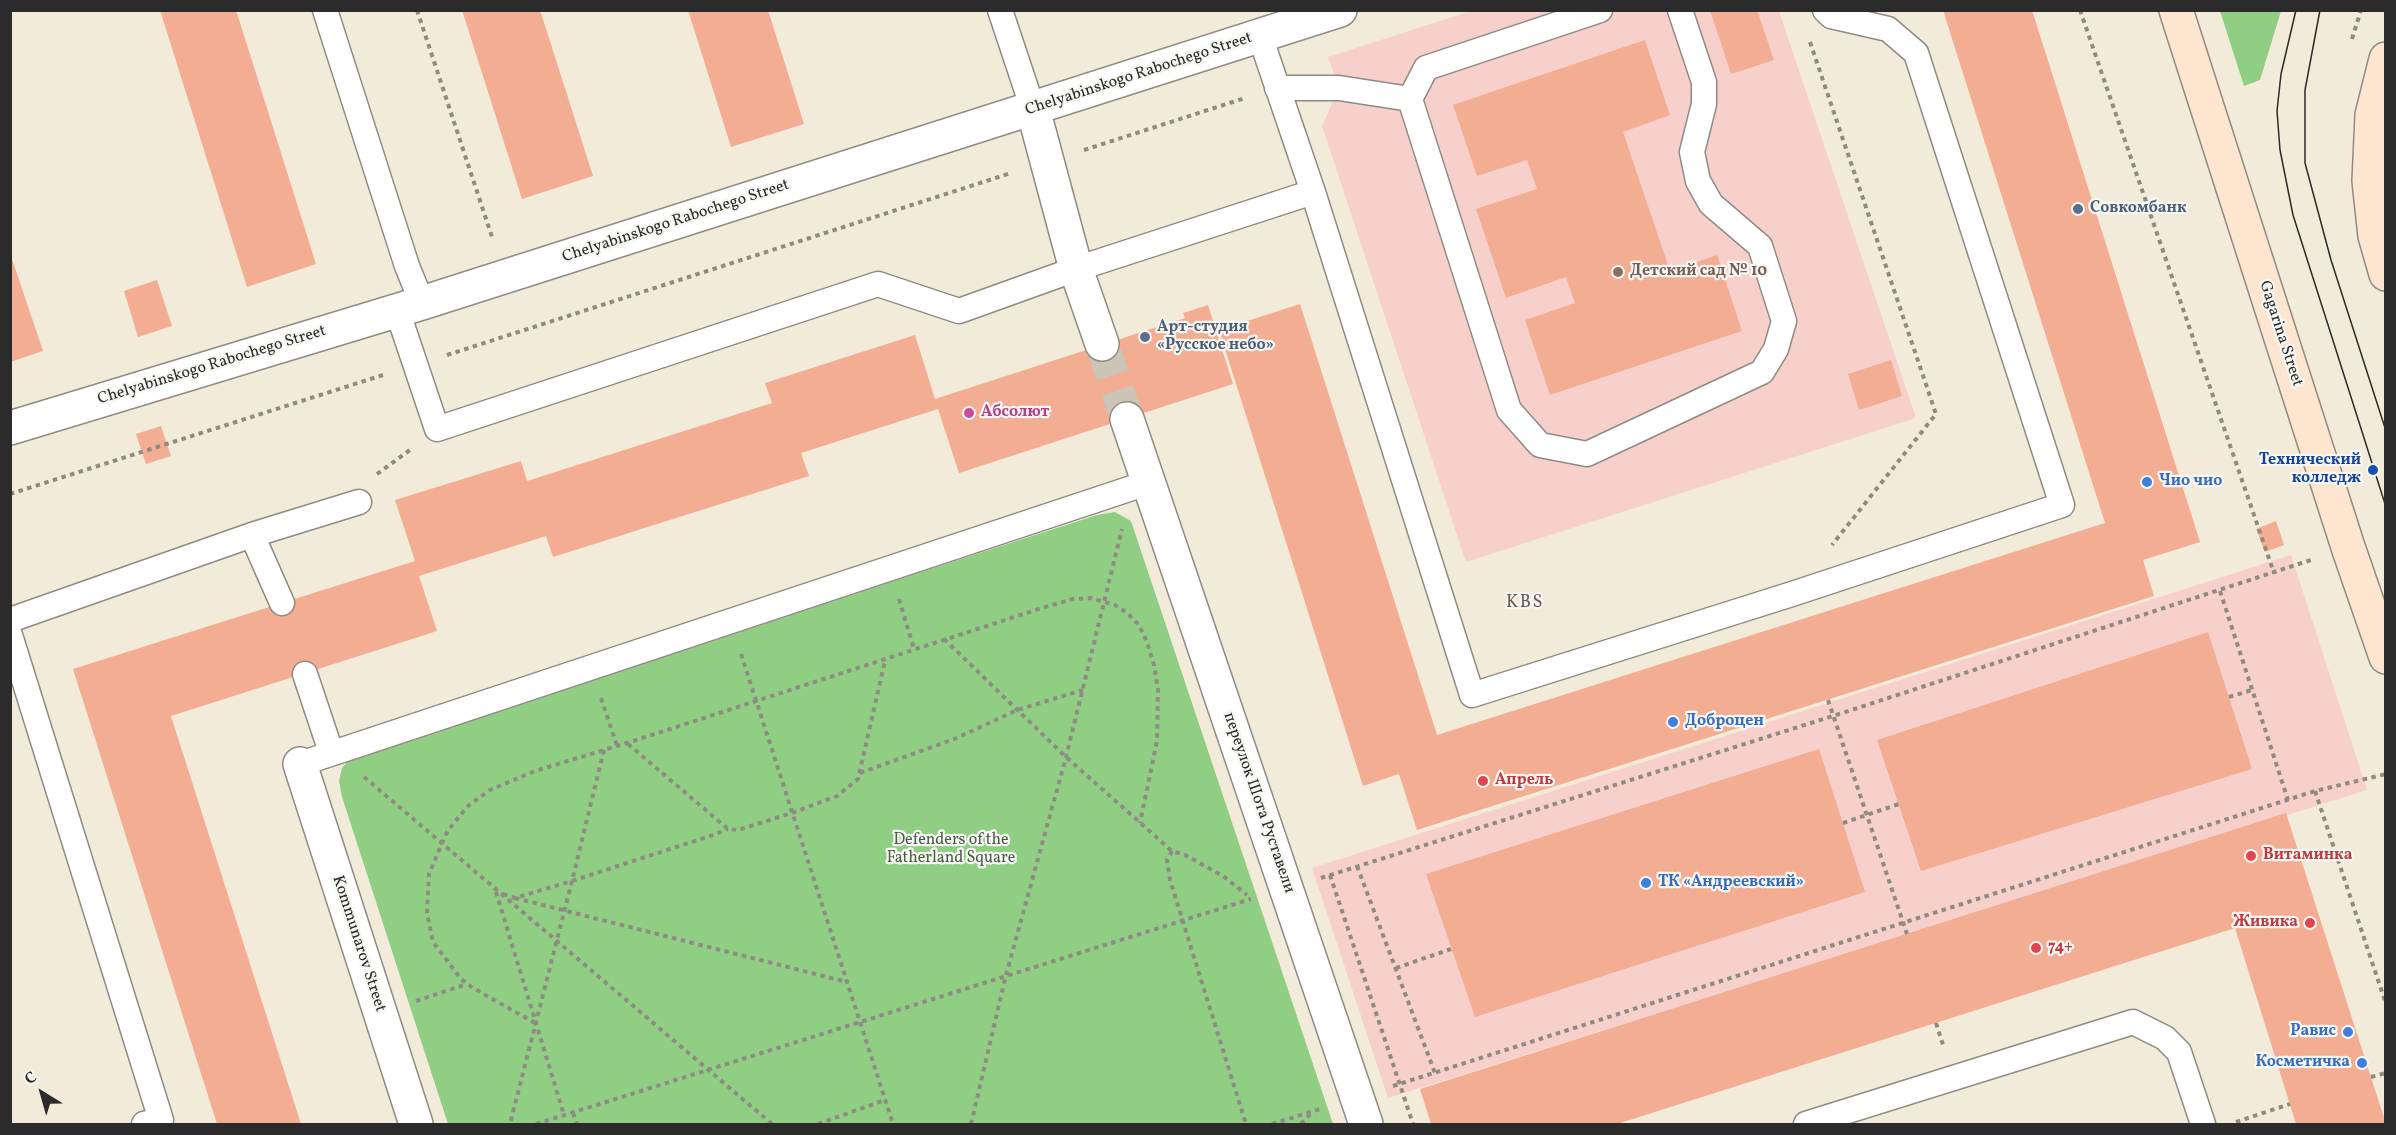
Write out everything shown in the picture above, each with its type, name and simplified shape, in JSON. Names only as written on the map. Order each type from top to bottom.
[{"type":"main road","name":"Gagarina Street","points":[[2176,10],[2348,548],[2378,609],[2385,657]]},
{"type":"main road","points":[[2385,59],[2372,115],[2369,181],[2375,236],[2385,274]]},
{"type":"street","name":"Chelyabinskogo Rabochego Street","points":[[10,428],[410,307],[1340,10]]},
{"type":"street","points":[[1033,109],[1076,269],[1102,344]]},
{"type":"street","name":"переулок Шота Руставели","points":[[1127,419],[1362,1111]]},
{"type":"street","name":"Kommunarov Street","points":[[300,764],[416,1125]]},
{"type":"lane","points":[[325,10],[407,266],[415,365],[437,429],[878,284],[959,311],[1076,269],[1313,192]]},
{"type":"lane","points":[[1000,10],[1033,109]]},
{"type":"lane","points":[[1600,10],[1426,68],[1410,99],[1509,410],[1540,444],[1587,454],[1762,372],[1776,349],[1784,321],[1760,246],[1711,204],[1698,181],[1692,152],[1704,104],[1704,82],[1680,10]]},
{"type":"lane","points":[[1260,36],[1313,192],[1472,695],[1792,594],[2062,505],[1916,53],[1888,29],[1831,16],[1825,10]]},
{"type":"lane","points":[[1277,88],[1339,88],[1410,99]]},
{"type":"lane","points":[[300,764],[1150,482]]},
{"type":"lane","points":[[10,620],[252,535],[359,501]]},
{"type":"lane","points":[[252,535],[282,603]]},
{"type":"lane","points":[[10,635],[160,1119],[144,1125]]},
{"type":"lane","points":[[305,674],[331,752]]},
{"type":"lane","points":[[1806,1125],[2133,1022],[2165,1038],[2179,1052],[2203,1125]]},
{"type":"path","points":[[417,10],[493,240]]},
{"type":"path","points":[[2080,10],[2274,573]]},
{"type":"path","points":[[1807,33],[1936,414],[1828,549]]},
{"type":"path","points":[[10,494],[1277,88]]},
{"type":"path","points":[[359,501],[369,481],[437,429]]},
{"type":"path","points":[[971,1125],[1006,975],[1083,690],[1123,525]]},
{"type":"path","points":[[536,1125],[1833,716],[2348,548]]},
{"type":"path","points":[[2220,591],[2288,800]]},
{"type":"path","points":[[898,598],[914,649]]},
{"type":"path","points":[[535,1023],[467,984],[438,952],[429,929],[429,874],[453,824],[470,805],[490,790],[535,771],[885,660],[944,639],[1073,599],[1092,598],[1127,613],[1139,625],[1154,665],[1158,690],[1157,741],[1140,823]]},
{"type":"path","points":[[730,621],[893,1125]]},
{"type":"path","points":[[944,639],[1065,757],[1172,851],[1185,855],[1223,876],[1252,899]]},
{"type":"path","points":[[515,898],[714,836],[728,829],[738,830],[792,813],[837,796],[858,779],[885,660]]},
{"type":"path","points":[[859,774],[957,738],[1017,710],[1083,690]]},
{"type":"path","points":[[2229,697],[2252,690]]},
{"type":"path","points":[[600,694],[617,746]]},
{"type":"path","points":[[1828,700],[1907,934]]},
{"type":"path","points":[[627,743],[728,829]]},
{"type":"path","points":[[510,1125],[604,750]]},
{"type":"path","points":[[1362,1111],[1400,1084],[2315,790],[2385,774]]},
{"type":"path","points":[[361,775],[772,1125]]},
{"type":"path","points":[[2315,790],[2385,1004]]},
{"type":"path","points":[[1843,823],[1899,804]]},
{"type":"path","points":[[1172,851],[1167,860],[1170,880],[1246,1125]]},
{"type":"path","points":[[1358,866],[1435,1073]]},
{"type":"path","points":[[1330,875],[1413,1125]]},
{"type":"path","points":[[1248,888],[1256,910]]},
{"type":"path","points":[[495,891],[847,982]]},
{"type":"path","points":[[495,891],[564,1115]]},
{"type":"path","points":[[1396,968],[1451,949]]},
{"type":"path","points":[[413,1002],[467,984]]},
{"type":"path","points":[[2371,1077],[2385,1073]]},
{"type":"path","points":[[818,1125],[885,1100]]},
{"type":"path","points":[[2228,1125],[2290,1104]]},
{"type":"path","points":[[1272,1125],[1322,1108],[1324,1116]]},
{"type":"path","points":[[1301,1125],[1311,1112]]},
{"type":"path","points":[[573,1113],[577,1125]]},
{"type":"shaded area","name":"Детский сад № 10","points":[[1471,11],[1779,11],[1916,418],[1466,562],[1322,126],[1339,88],[1328,57]]},
{"type":"shaded area","points":[[2291,555],[2367,790],[1388,1098],[1312,868]]},
{"type":"green space","points":[[2220,11],[2281,11],[2260,80],[2244,86]]},
{"type":"green space","name":"Defenders of the Fatherland Square","points":[[1115,512],[1131,521],[1333,1124],[448,1124],[342,797],[339,781],[342,768],[350,759],[362,753],[1097,515]]},
{"type":"building","points":[[160,10],[236,10],[316,264],[247,287]]},
{"type":"building","points":[[462,10],[540,10],[593,176],[522,199]]},
{"type":"building","points":[[688,10],[768,10],[804,124],[731,147]]},
{"type":"building","points":[[1710,10],[1757,10],[1774,60],[1731,74]]},
{"type":"building","points":[[1943,10],[2032,10],[2200,542],[2143,560],[2154,596],[1417,830],[1399,774],[1363,786],[1219,330],[1300,304],[1437,735],[2105,523]]},
{"type":"building","points":[[1645,40],[1670,115],[1623,132],[1670,271],[1717,255],[1742,331],[1550,395],[1525,320],[1575,303],[1566,277],[1506,298],[1476,209],[1537,189],[1527,160],[1477,176],[1453,105]]},
{"type":"building","points":[[10,253],[43,351],[10,362]]},
{"type":"building","points":[[157,280],[172,326],[138,337],[124,291]]},
{"type":"building","points":[[1208,305],[1233,384],[959,473],[938,409],[801,453],[809,476],[553,557],[546,536],[419,576],[437,631],[171,716],[301,1124],[217,1124],[73,669],[415,561],[395,500],[521,461],[527,481],[772,403],[765,383],[915,335],[935,399],[1185,318],[1183,313]]},
{"type":"building","points":[[1891,360],[1902,396],[1859,410],[1848,374]]},
{"type":"building","points":[[161,426],[171,456],[146,464],[136,434]]},
{"type":"building","points":[[2276,521],[2284,545],[2265,552],[2256,529]]},
{"type":"building","points":[[2208,632],[2252,769],[1921,871],[1877,740]]},
{"type":"building","name":"ТК «Андреевский»","points":[[1819,749],[1865,892],[1475,1017],[1426,874]]},
{"type":"building","points":[[2286,813],[2386,1124],[2296,1124],[2235,928],[1617,1124],[1431,1124],[1420,1089]]},
{"type":"tunnel","points":[[1102,344],[1127,419]]},
{"type":"tram line","points":[[2296,10],[2281,74],[2277,111],[2280,150],[2293,215],[2386,507]]},
{"type":"tram line","points":[[2320,10],[2305,90],[2305,163],[2331,260],[2386,431]]},
{"type":"place","name":"Совкомбанк","points":[[2078,209]]},
{"type":"place","name":"Детский сад № 10","points":[[1618,272]]},
{"type":"place","name":"Арт-студия «Русское небо»","points":[[1145,337]]},
{"type":"place","name":"Абсолют","points":[[969,413]]},
{"type":"place","name":"Технический колледж","points":[[2373,470]]},
{"type":"place","name":"Чио чио","points":[[2147,482]]},
{"type":"place","name":"Доброцен","points":[[1673,722]]},
{"type":"place","name":"Апрель","points":[[1483,781]]},
{"type":"place","name":"Витаминка","points":[[2251,856]]},
{"type":"place","name":"ТК «Андреевский»","points":[[1646,883]]},
{"type":"place","name":"Живика","points":[[2310,923]]},
{"type":"place","name":"74+","points":[[2036,948]]},
{"type":"place","name":"Равис","points":[[2348,1032]]},
{"type":"place","name":"Косметичка","points":[[2362,1063]]},
{"type":"district","name":"KBS","points":[[1525,604]]}]
